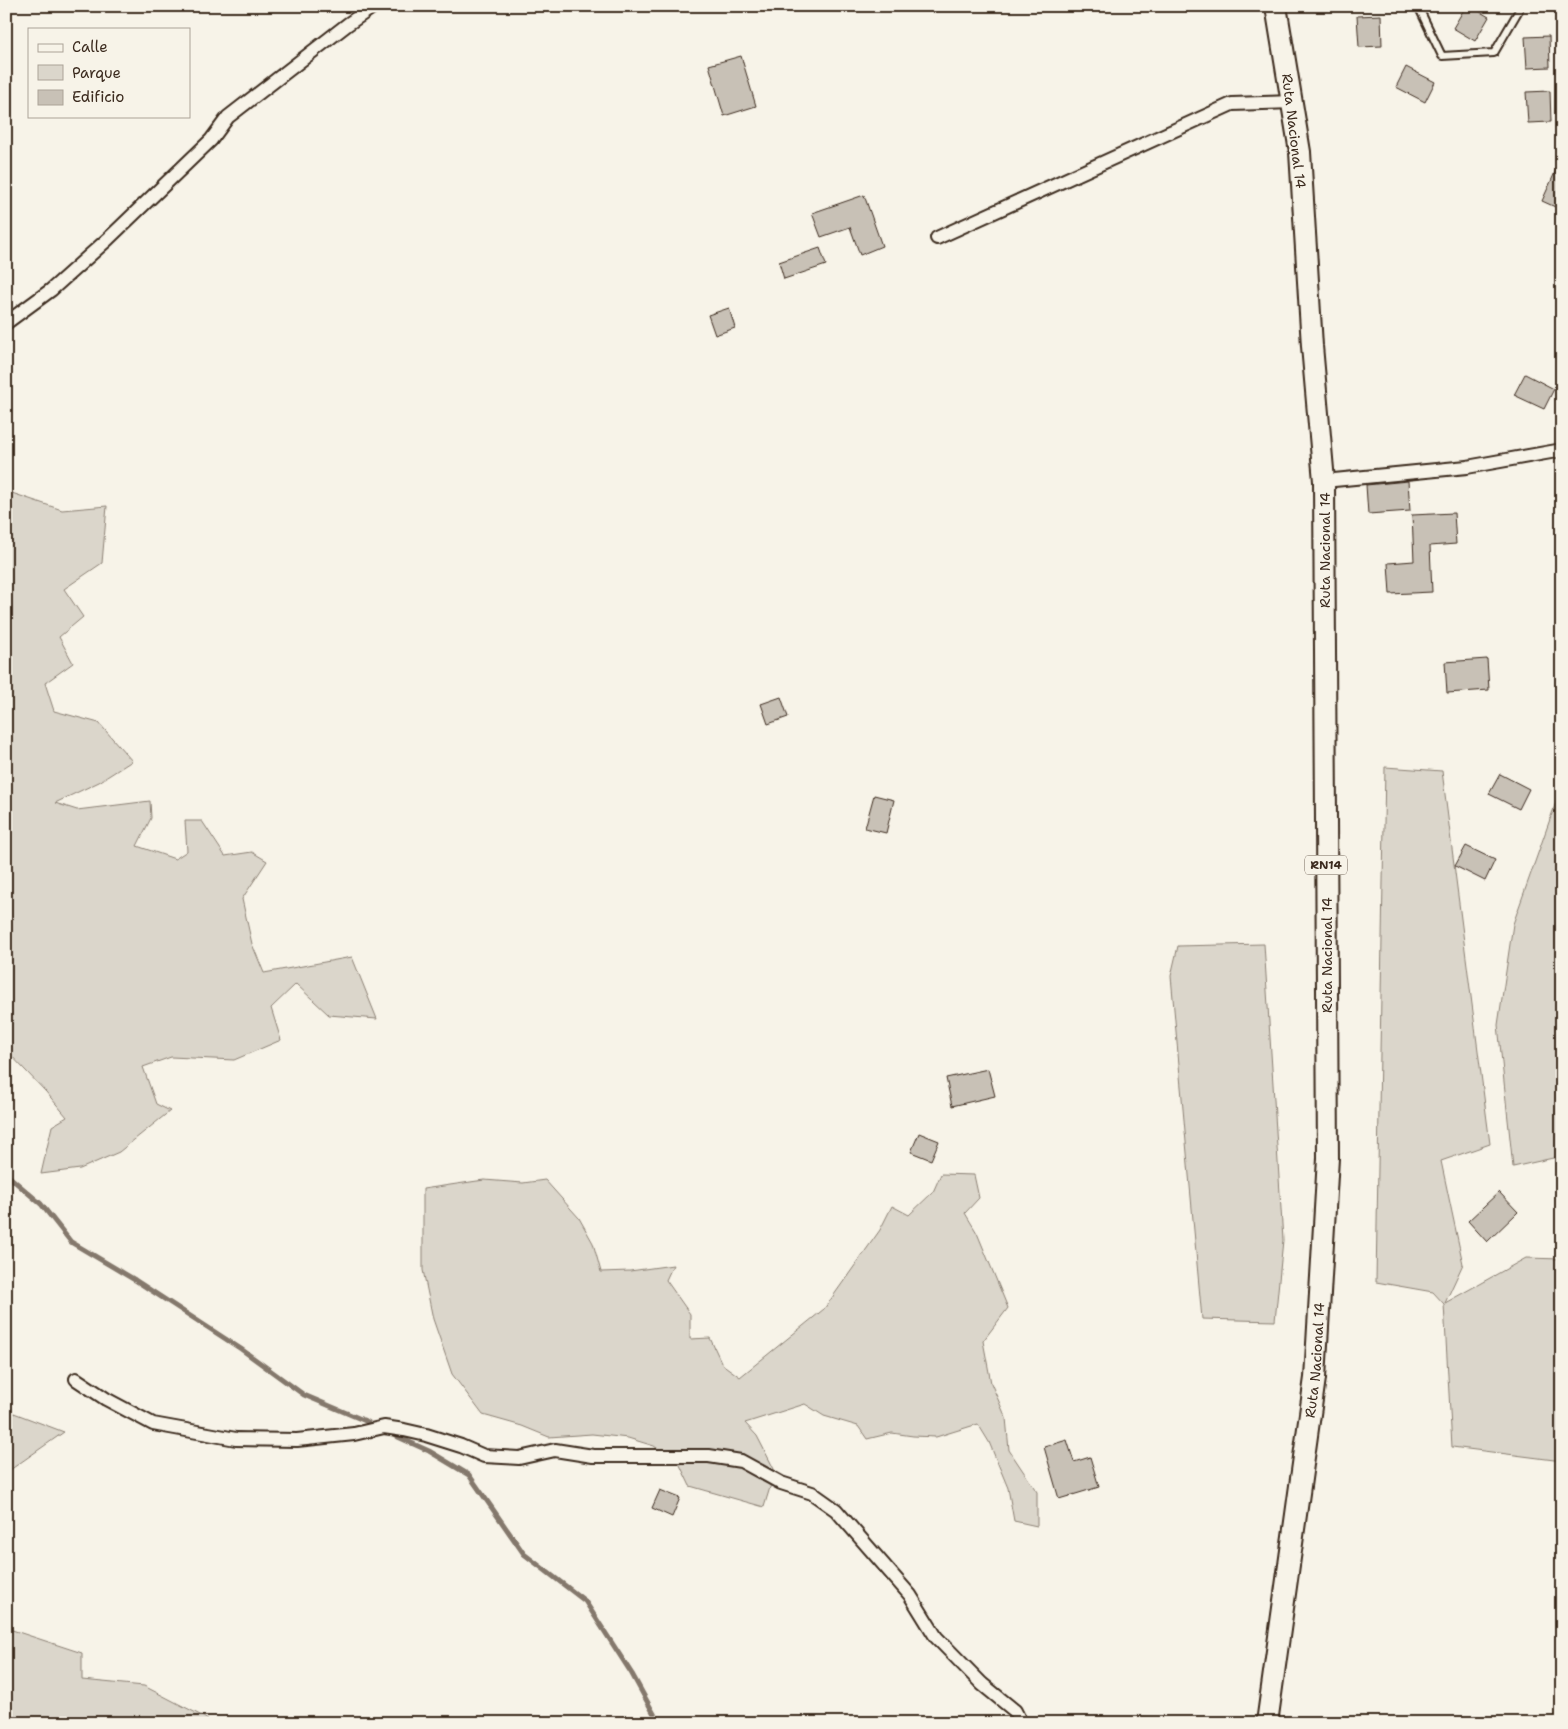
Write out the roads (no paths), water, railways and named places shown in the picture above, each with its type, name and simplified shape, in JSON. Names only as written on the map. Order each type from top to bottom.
[{"type":"highway","name":"Ruta Nacional 14","points":[[1267,1723],[1315,1378],[1328,1158],[1324,481],[1312,346],[1300,152],[1276,6]]},
{"type":"street","points":[[6,323],[51,290],[108,239],[211,140],[228,117],[374,6]]},
{"type":"street","points":[[937,238],[1232,104],[1292,102]]},
{"type":"street","points":[[1324,481],[1467,467],[1562,450]]},
{"type":"street","points":[[76,1378],[106,1400],[153,1424],[236,1439],[296,1440],[354,1434],[384,1427],[426,1435],[461,1446],[484,1456],[519,1458],[555,1450],[593,1456],[709,1456],[741,1462],[781,1483],[812,1493],[836,1510],[910,1595],[936,1638],[982,1684],[1015,1711],[1021,1723]]},
{"type":"lane","points":[[1418,6],[1442,56],[1494,53],[1519,10],[1518,6]]},
{"type":"waterway","points":[[6,1174],[41,1204],[71,1242],[135,1280],[241,1349],[304,1395],[368,1422]]},
{"type":"waterway","points":[[398,1437],[429,1451],[469,1475],[524,1554],[585,1601],[632,1674],[659,1723]]}]
